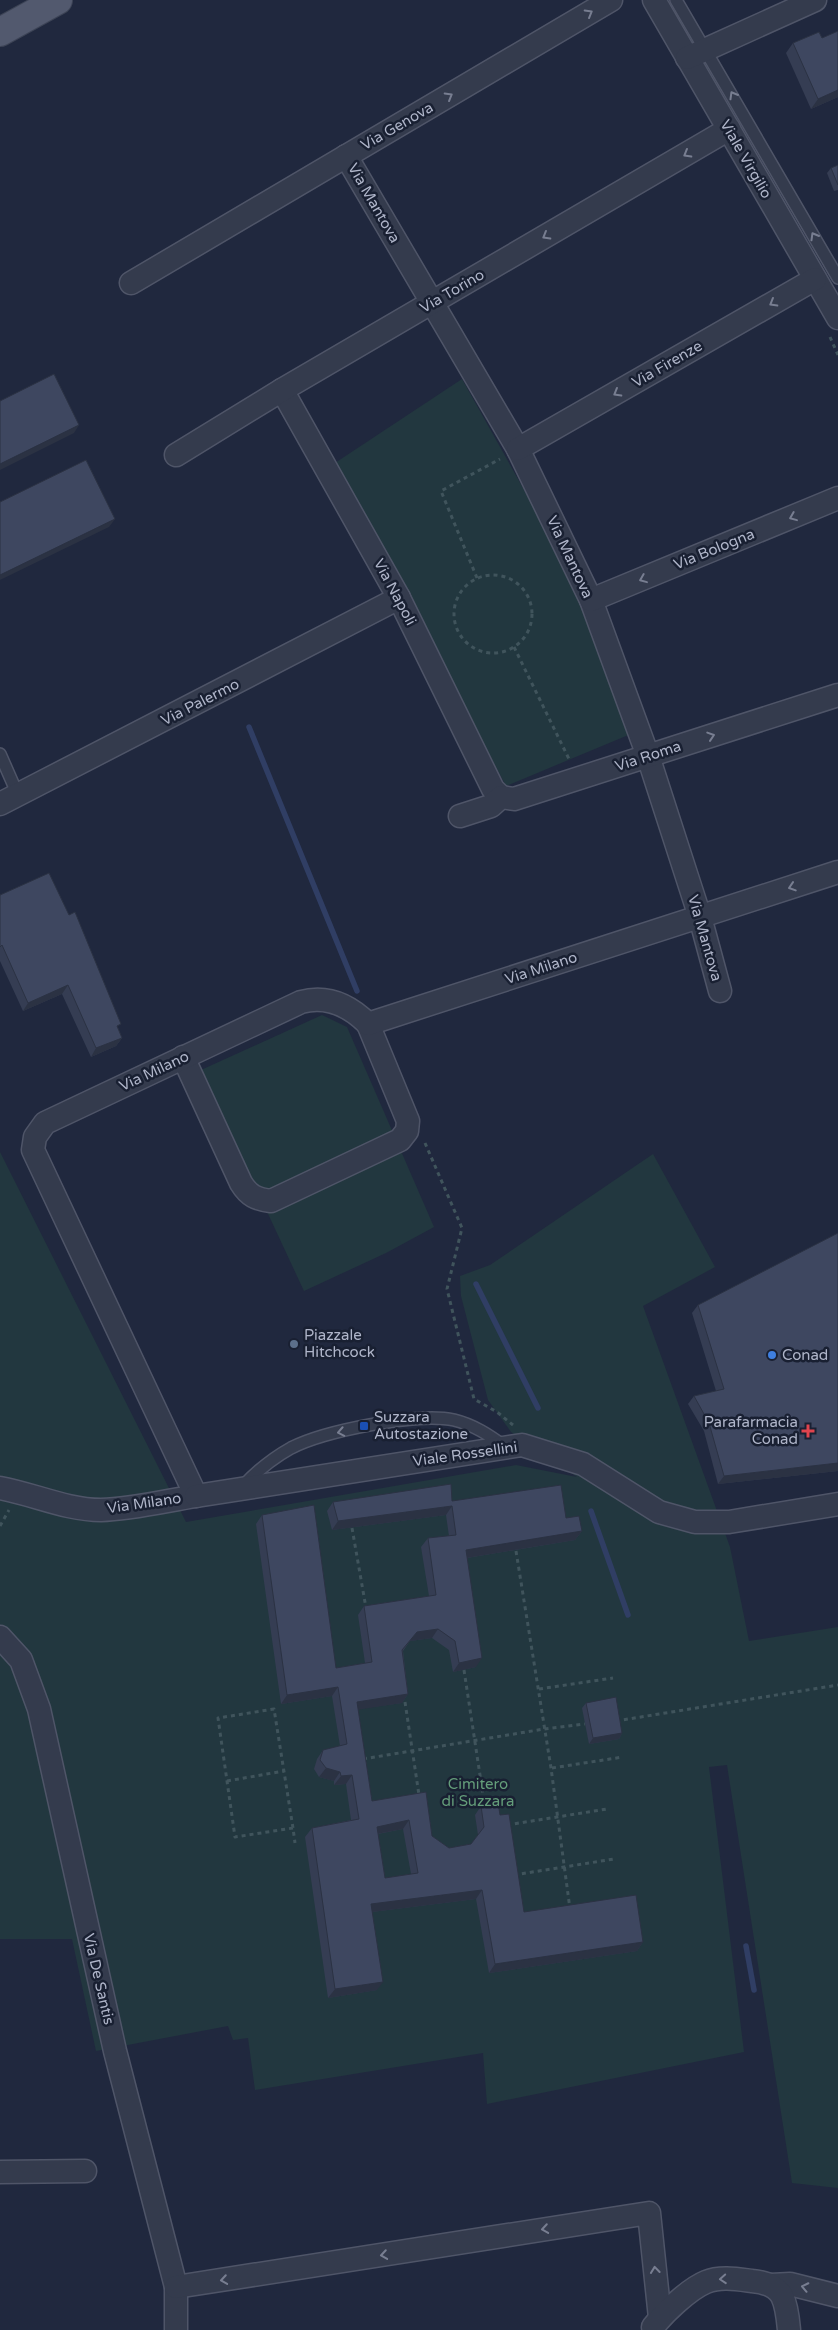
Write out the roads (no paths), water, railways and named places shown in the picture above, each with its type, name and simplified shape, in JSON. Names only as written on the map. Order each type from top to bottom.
[{"type":"main road","points":[[0,32],[58,0]]},
{"type":"street","name":"Via Genova","points":[[131,283],[611,0]]},
{"type":"street","name":"Viale Virgilio","points":[[654,0],[696,54],[729,129],[828,281],[838,318]]},
{"type":"street","points":[[696,54],[814,0]]},
{"type":"street","name":"Via Torino","points":[[176,455],[282,390],[729,129]]},
{"type":"street","name":"Via Mantova","points":[[346,156],[518,449],[591,600],[648,756],[700,917],[720,991]]},
{"type":"street","name":"Via Firenze","points":[[518,449],[828,281]]},
{"type":"street","name":"Via Napoli","points":[[282,390],[399,598],[493,789],[501,797]]},
{"type":"street","name":"Via Bologna","points":[[591,600],[838,498]]},
{"type":"street","name":"Via Palermo","points":[[9,799],[399,598]]},
{"type":"street","name":"Via Roma","points":[[460,816],[491,806],[501,797],[514,799],[838,695]]},
{"type":"street","name":"Via Milano","points":[[0,1488],[73,1506],[100,1510],[196,1496],[33,1150],[35,1137],[45,1123],[301,1002],[322,999],[344,1005],[357,1013],[368,1024],[838,872]]},
{"type":"street","points":[[183,1057],[241,1184],[247,1193],[257,1199],[270,1201],[400,1140],[405,1133],[408,1121],[368,1024]]},
{"type":"street","name":"Viale Rossellini","points":[[196,1496],[513,1446],[583,1464],[659,1512],[695,1522],[729,1522],[838,1504]]},
{"type":"street","name":"Via De Santis","points":[[0,1637],[21,1660],[39,1709],[115,2051],[176,2287],[176,2330]]},
{"type":"street","points":[[0,2172],[85,2171]]},
{"type":"street","points":[[176,2287],[649,2213],[656,2324]]},
{"type":"street","points":[[656,2324],[694,2288],[706,2282],[727,2278],[771,2285],[790,2284],[838,2296]]},
{"type":"street","points":[[771,2285],[781,2295],[786,2306],[789,2330]]},
{"type":"lane","points":[[676,0],[697,39],[696,54],[828,281]]},
{"type":"lane","points":[[0,754],[9,799]]},
{"type":"lane","points":[[241,1488],[258,1470],[291,1448],[324,1436],[376,1425],[422,1418],[454,1420],[480,1429],[513,1446]]},
{"type":"waterway","points":[[249,727],[357,991]]},
{"type":"waterway","points":[[476,1284],[538,1408]]},
{"type":"waterway","points":[[591,1511],[628,1615]]},
{"type":"waterway","points":[[746,1946],[754,1990]]},
{"type":"place","name":"Piazzale Hitchcock","points":[[294,1344]]},
{"type":"place","name":"Conad","points":[[772,1355]]},
{"type":"place","name":"Suzzara Autostazione","points":[[364,1426]]},
{"type":"place","name":"Parafarmacia Conad","points":[[808,1431]]},
{"type":"park label","name":"Cimitero di Suzzara","points":[[478,1792]]}]
